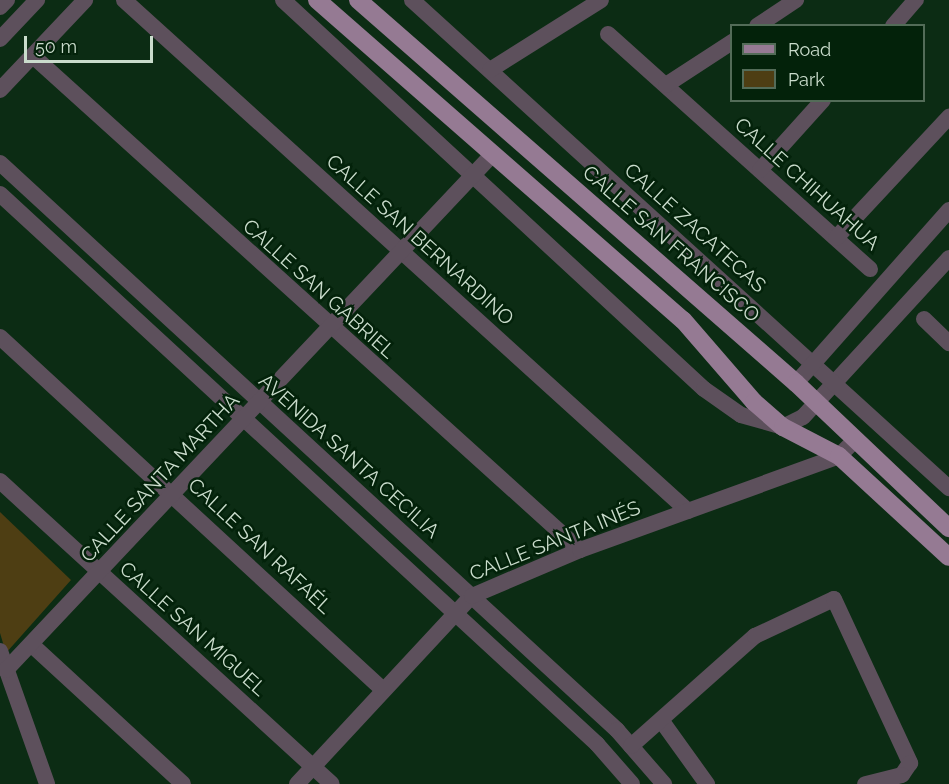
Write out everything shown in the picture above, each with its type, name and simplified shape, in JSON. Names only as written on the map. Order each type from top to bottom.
[{"type":"main road","points":[[317,0],[490,156],[683,320],[783,427],[839,456],[949,557]]},
{"type":"main road","name":"CALLE SAN FRANCISCO","points":[[358,0],[796,383],[949,528]]},
{"type":"street","points":[[0,7],[7,0]]},
{"type":"street","points":[[0,39],[37,0]]},
{"type":"street","points":[[0,90],[85,0]]},
{"type":"street","name":"CALLE SAN BERNARDINO","points":[[124,0],[688,511]]},
{"type":"street","points":[[284,0],[704,389],[741,416],[783,427],[816,402],[949,258]]},
{"type":"street","name":"CALLE ZACATECAS","points":[[412,0],[949,488]]},
{"type":"street","points":[[490,70],[601,0]]},
{"type":"street","points":[[760,24],[796,0]]},
{"type":"street","points":[[895,24],[916,0]]},
{"type":"street","name":"CALLE CHIHUAHUA","points":[[608,34],[870,269]]},
{"type":"street","points":[[666,85],[730,43]]},
{"type":"street","name":"CALLE SAN GABRIEL","points":[[33,56],[329,328],[580,550]]},
{"type":"street","points":[[760,170],[822,102]]},
{"type":"street","points":[[416,122],[432,104]]},
{"type":"street","points":[[836,238],[949,117]]},
{"type":"street","name":"CALLE SANTA MARTHA","points":[[6,670],[175,495],[490,156]]},
{"type":"street","name":"AVENIDA SANTA CECILIA","points":[[0,163],[472,596],[631,746],[664,784]]},
{"type":"street","points":[[0,194],[597,744],[632,784]]},
{"type":"street","points":[[796,383],[810,361],[949,210]]},
{"type":"street","points":[[924,319],[949,343]]},
{"type":"street","name":"CALLE SAN RAFAÉL","points":[[0,338],[175,495],[382,689]]},
{"type":"street","name":"CALLE SANTA INÉS","points":[[297,784],[452,612],[472,596],[580,550],[839,456],[855,440]]},
{"type":"street","name":"CALLE SAN MIGUEL","points":[[0,481],[332,784]]},
{"type":"street","points":[[631,746],[755,636],[834,599],[910,763],[902,775],[865,784]]},
{"type":"street","points":[[32,645],[183,784]]},
{"type":"street","points":[[0,651],[47,784]]},
{"type":"street","points":[[660,720],[707,784]]},
{"type":"green space","points":[[0,512],[71,580],[6,653],[0,633]]}]
